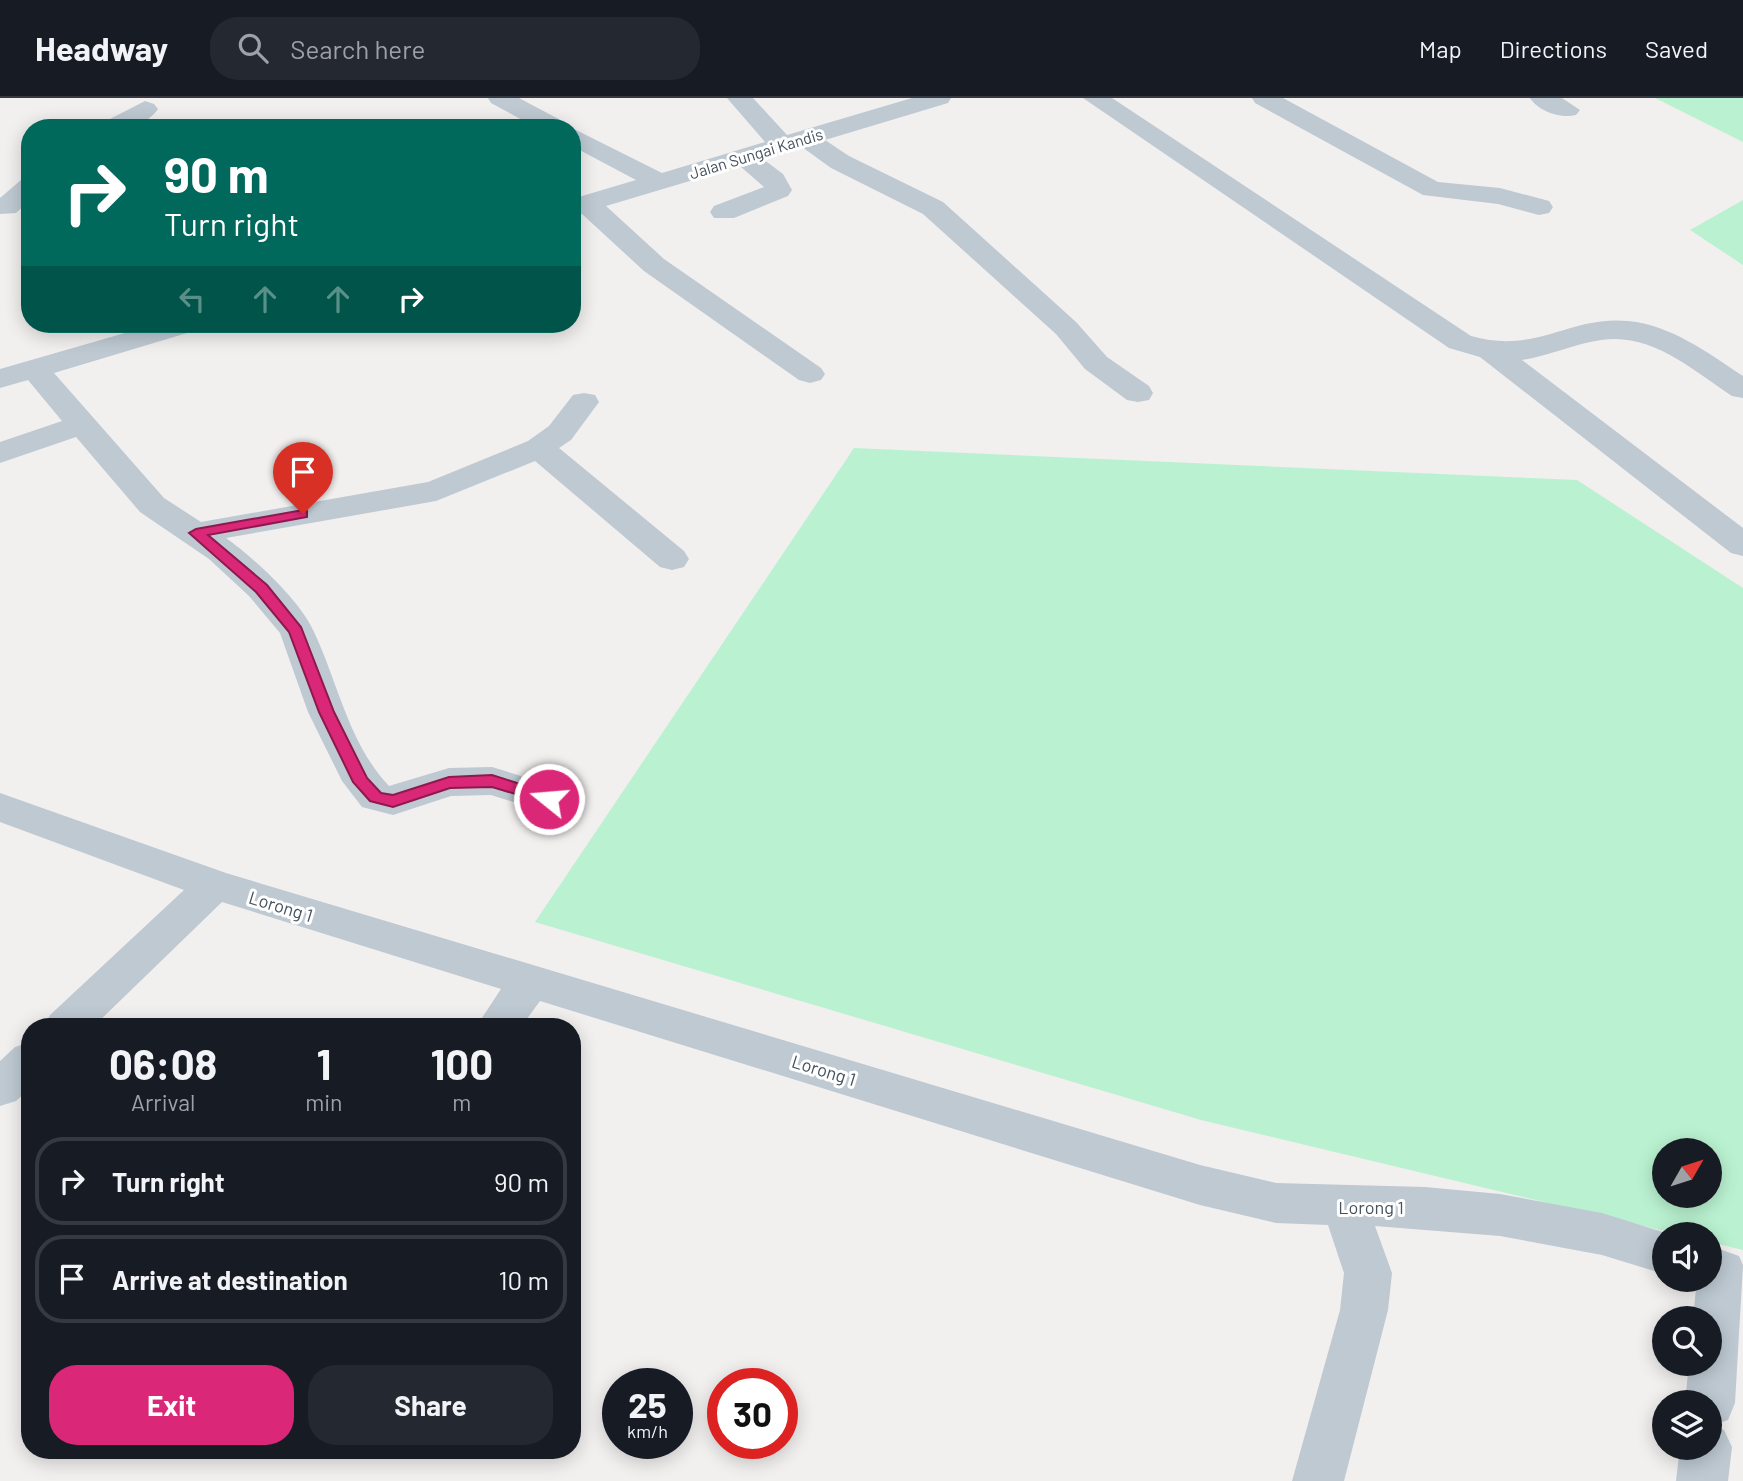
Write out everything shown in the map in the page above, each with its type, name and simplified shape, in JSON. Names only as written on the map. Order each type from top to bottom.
[{"type":"street","points":[[500,98],[540,119]]},
{"type":"street","points":[[739,98],[793,141],[933,208],[1066,328],[1096,363],[1138,393]]},
{"type":"street","name":"Jalan Sungai Kandis","points":[[581,206],[939,98]]},
{"type":"street","points":[[1095,98],[1460,342],[1492,352],[1743,545]]},
{"type":"street","points":[[1264,98],[1432,189],[1500,196],[1539,207]]},
{"type":"street","points":[[1542,98],[1567,110]]},
{"type":"street","points":[[127,119],[145,109]]},
{"type":"street","points":[[581,141],[660,182]]},
{"type":"street","points":[[724,212],[779,190],[774,180],[743,156]]},
{"type":"street","points":[[581,207],[654,265],[810,374]]},
{"type":"street","points":[[1492,352],[1528,350],[1590,331],[1631,330],[1672,346],[1743,389]]},
{"type":"street","points":[[0,379],[156,333]]},
{"type":"street","points":[[34,369],[152,505],[221,551],[261,588],[296,631],[326,712],[361,782],[376,797],[393,801],[449,782],[492,781],[549,799]]},
{"type":"street","points":[[196,533],[436,491],[539,447],[560,433],[583,402]]},
{"type":"street","points":[[0,453],[82,424]]},
{"type":"street","points":[[539,447],[672,559]]},
{"type":"street","name":"Lorong 1","points":[[0,807],[215,885],[1200,1185],[1276,1203],[1345,1207],[1425,1207],[1500,1215],[1602,1234],[1652,1250]]},
{"type":"street","points":[[75,1018],[215,885]]},
{"type":"street","points":[[504,1018],[531,982]]},
{"type":"street","points":[[0,1088],[21,1068]]},
{"type":"street","points":[[1318,1481],[1364,1310],[1368,1273],[1345,1207]]},
{"type":"street","points":[[1711,1390],[1725,1272]]},
{"type":"street","points":[[1702,1481],[1704,1460]]},
{"type":"green space","points":[[1655,98],[1743,98],[1743,142]]},
{"type":"green space","points":[[1743,200],[1743,265],[1690,230]]},
{"type":"green space","points":[[854,448],[1577,480],[1743,588],[1743,1250],[1722,1245],[1722,1222],[1652,1222],[1652,1228],[1201,1120],[535,922]]},
{"type":"route","points":[[303,514],[196,533],[221,551],[261,588],[296,631],[326,712],[361,782],[376,797],[393,801],[449,782],[492,781],[549,799]]}]
